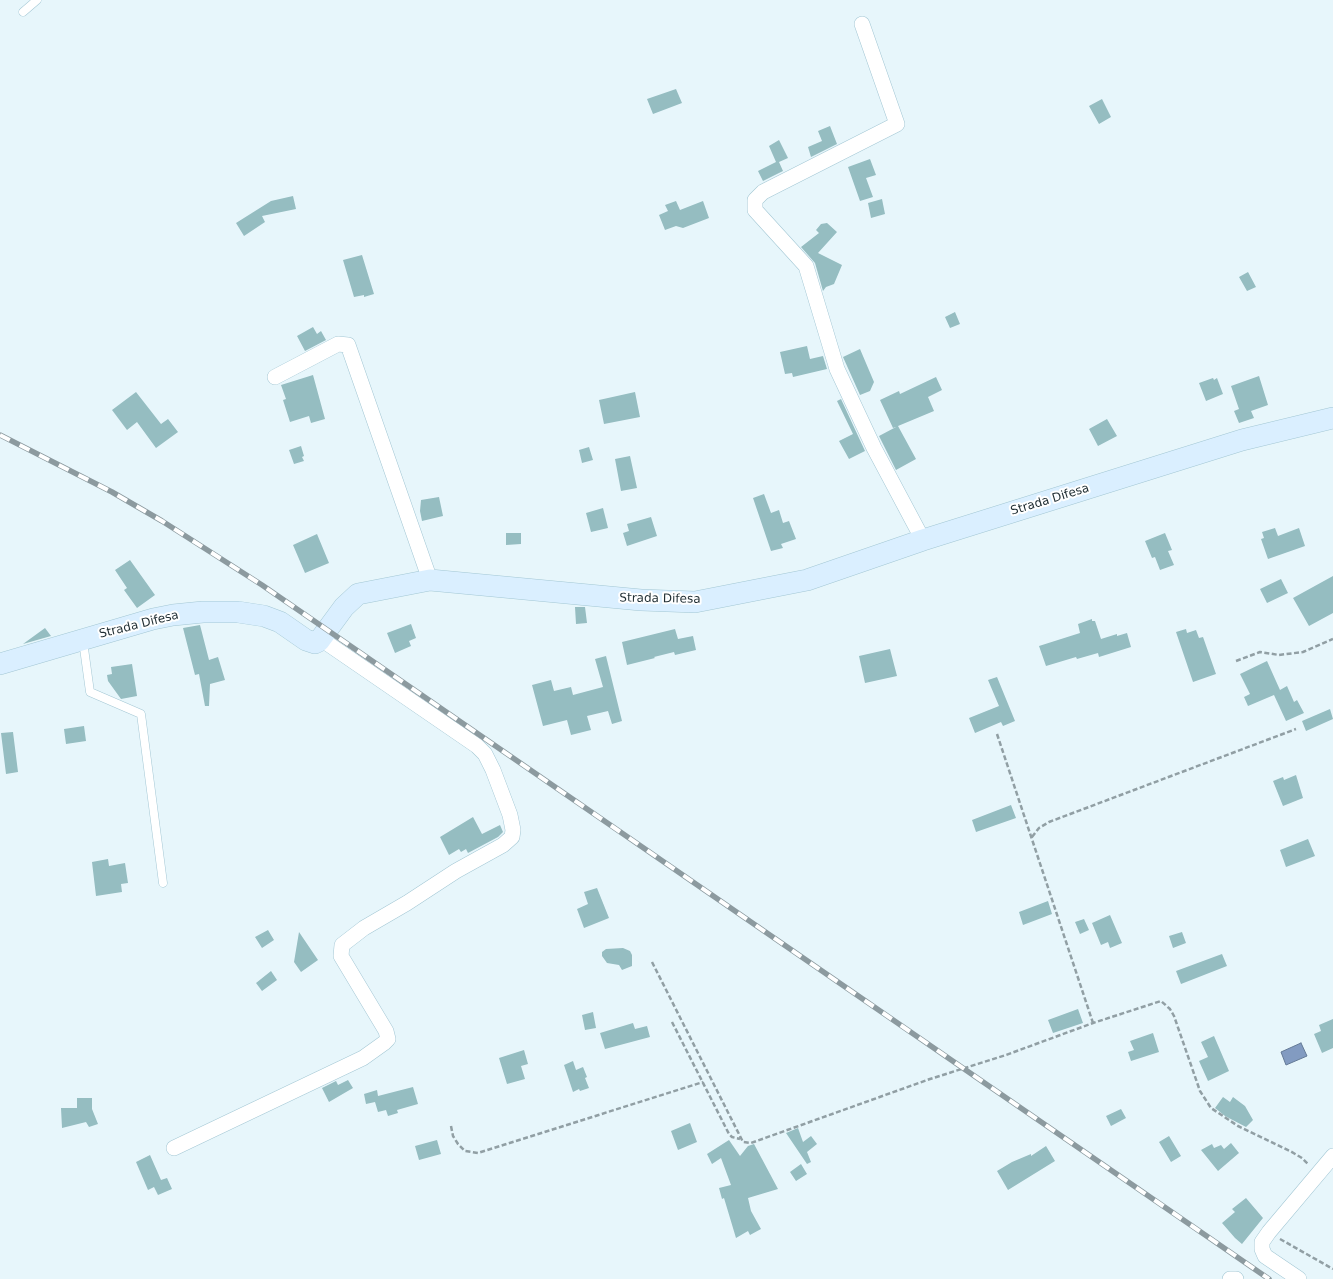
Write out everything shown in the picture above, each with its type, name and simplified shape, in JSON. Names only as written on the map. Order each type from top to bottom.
[{"type":"street","points":[[862,24],[897,124],[763,192],[755,200],[755,210],[806,266],[837,369],[874,448],[923,540]]},
{"type":"street","points":[[276,377],[338,344],[348,345],[430,580]]},
{"type":"street","name":"Strada Difesa","points":[[0,664],[172,615],[221,611],[253,614],[272,619],[311,643],[315,643],[321,638],[344,607],[358,594],[430,580],[641,600],[695,602],[807,580],[923,540],[1242,440],[1333,418]]},
{"type":"street","points":[[174,1148],[363,1058],[384,1044],[388,1039],[386,1031],[341,956],[342,945],[364,928],[456,871],[503,845],[512,837],[513,830],[510,815],[494,770],[481,750],[321,638]]},
{"type":"street","points":[[1299,1279],[1265,1256],[1262,1242],[1333,1156]]},
{"type":"street","points":[[1230,1279],[1236,1279]]},
{"type":"lane","points":[[23,12],[36,0]]},
{"type":"lane","points":[[83,640],[90,692],[140,714],[163,883]]},
{"type":"path","points":[[1236,661],[1260,652],[1279,655],[1303,652],[1333,639]]},
{"type":"path","points":[[1032,837],[1039,828],[1049,822],[1296,729]]},
{"type":"path","points":[[997,734],[1093,1023]]},
{"type":"path","points":[[652,962],[740,1139]]},
{"type":"path","points":[[672,1022],[729,1134],[743,1142],[751,1143],[930,1079],[1006,1055],[1093,1023],[1161,1001],[1174,1016],[1200,1091],[1211,1108],[1238,1126],[1302,1158],[1316,1176]]},
{"type":"path","points":[[451,1126],[453,1136],[465,1151],[478,1152],[703,1082]]},
{"type":"path","points":[[1269,1232],[1333,1269]]},
{"type":"water","points":[[1301,1043],[1307,1056],[1286,1065],[1281,1052]]},
{"type":"building","points":[[676,89],[682,103],[653,114],[647,99]]},
{"type":"building","points":[[1102,99],[1111,117],[1099,124],[1089,106]]},
{"type":"building","points":[[830,126],[837,144],[811,157],[808,147],[822,141],[818,131]]},
{"type":"building","points":[[779,140],[788,158],[779,162],[783,171],[763,181],[758,171],[776,162],[769,146]]},
{"type":"building","points":[[870,159],[876,175],[866,178],[873,197],[860,201],[848,167]]},
{"type":"building","points":[[293,196],[296,209],[262,216],[265,222],[244,236],[236,223],[271,201]]},
{"type":"building","points":[[882,199],[885,214],[871,218],[868,203]]},
{"type":"building","points":[[676,201],[680,210],[703,201],[709,218],[683,228],[676,226],[665,230],[659,215],[668,211],[665,205]]},
{"type":"building","points":[[827,223],[837,232],[818,253],[842,265],[834,284],[826,287],[823,291],[815,263],[801,247],[819,233],[816,230],[821,224]]},
{"type":"building","points":[[362,255],[374,294],[354,297],[343,260]]},
{"type":"building","points":[[1248,272],[1256,287],[1247,291],[1239,277]]},
{"type":"building","points":[[955,312],[960,324],[950,328],[945,317]]},
{"type":"building","points":[[313,327],[317,334],[321,331],[326,340],[305,351],[297,336]]},
{"type":"building","points":[[807,346],[810,359],[823,356],[827,369],[793,377],[792,373],[785,374],[780,352]]},
{"type":"building","points":[[860,349],[874,382],[870,391],[860,395],[843,357]]},
{"type":"building","points":[[313,375],[325,419],[311,423],[309,416],[290,422],[283,400],[286,399],[281,385]]},
{"type":"building","points":[[1259,376],[1268,405],[1251,411],[1254,418],[1239,423],[1234,411],[1239,409],[1231,386]]},
{"type":"building","points":[[936,377],[942,390],[928,397],[934,411],[898,426],[916,459],[896,470],[879,436],[896,427],[893,428],[880,400],[899,391],[900,394]]},
{"type":"building","points":[[1213,378],[1214,380],[1217,378],[1223,394],[1206,401],[1199,383]]},
{"type":"building","points":[[136,392],[161,424],[168,419],[178,432],[156,448],[137,422],[127,430],[112,410]]},
{"type":"building","points":[[635,392],[640,417],[604,424],[599,400]]},
{"type":"building","points":[[841,399],[865,451],[849,459],[839,441],[853,434],[837,401]]},
{"type":"building","points":[[1107,419],[1117,436],[1098,446],[1089,429]]},
{"type":"building","points":[[301,446],[304,461],[294,464],[289,450]]},
{"type":"building","points":[[589,447],[593,460],[582,463],[579,450]]},
{"type":"building","points":[[630,456],[637,488],[621,491],[615,459]]},
{"type":"building","points":[[764,494],[771,513],[779,510],[783,523],[789,521],[796,539],[781,544],[783,548],[771,551],[753,498]]},
{"type":"building","points":[[439,497],[443,516],[422,521],[420,511],[421,500]]},
{"type":"building","points":[[603,508],[608,528],[591,532],[586,513]]},
{"type":"building","points":[[651,517],[657,536],[627,546],[623,533],[629,531],[627,524]]},
{"type":"building","points":[[1275,528],[1278,536],[1299,528],[1305,546],[1268,559],[1261,539],[1264,538],[1262,532]]},
{"type":"building","points":[[506,533],[521,533],[521,544],[506,545]]},
{"type":"building","points":[[1165,533],[1172,550],[1168,551],[1174,565],[1160,570],[1155,557],[1152,558],[1145,541]]},
{"type":"building","points":[[317,534],[329,563],[305,573],[293,545]]},
{"type":"building","points":[[130,560],[155,595],[137,608],[124,590],[127,588],[115,570]]},
{"type":"building","points":[[1333,576],[1333,613],[1309,626],[1293,598]]},
{"type":"building","points":[[1281,579],[1288,593],[1267,603],[1260,589]]},
{"type":"building","points":[[575,607],[585,607],[587,623],[576,624]]},
{"type":"building","points":[[1092,619],[1092,621],[1095,621],[1101,639],[1127,633],[1131,647],[1099,657],[1098,653],[1046,666],[1039,646],[1080,633],[1078,624]]},
{"type":"building","points":[[411,624],[416,638],[409,641],[411,646],[395,653],[387,633]]},
{"type":"building","points":[[200,625],[209,660],[218,657],[225,680],[210,684],[209,706],[205,706],[199,674],[195,675],[183,628]]},
{"type":"building","points":[[45,628],[51,636],[23,644]]},
{"type":"building","points":[[675,629],[678,639],[693,636],[696,650],[675,655],[674,652],[627,665],[622,642]]},
{"type":"building","points":[[1186,629],[1187,633],[1196,630],[1199,638],[1203,637],[1216,674],[1193,682],[1176,632]]},
{"type":"building","points":[[890,649],[897,676],[865,683],[859,656]]},
{"type":"building","points":[[606,656],[622,721],[612,724],[608,711],[587,716],[591,730],[571,735],[567,720],[543,726],[532,685],[551,680],[554,691],[571,687],[573,695],[603,687],[595,659]]},
{"type":"building","points":[[1267,661],[1280,690],[1287,686],[1294,702],[1297,700],[1304,713],[1286,721],[1274,695],[1248,706],[1244,697],[1250,694],[1240,674]]},
{"type":"building","points":[[132,664],[137,696],[121,699],[108,681],[107,675],[112,674],[111,667]]},
{"type":"building","points":[[997,677],[1015,721],[1003,726],[1001,722],[975,733],[969,718],[999,706],[988,680]]},
{"type":"building","points":[[1330,709],[1333,719],[1306,731],[1302,721]]},
{"type":"building","points":[[84,726],[86,741],[66,744],[64,729]]},
{"type":"building","points":[[13,732],[18,772],[6,774],[1,733]]},
{"type":"building","points":[[1296,775],[1303,798],[1283,806],[1273,781],[1283,777],[1284,780]]},
{"type":"building","points":[[1011,805],[1016,818],[976,832],[972,820]]},
{"type":"building","points":[[473,817],[482,834],[500,825],[503,832],[498,837],[468,853],[466,849],[461,852],[459,849],[449,855],[440,837]]},
{"type":"building","points":[[1308,839],[1315,856],[1286,867],[1280,850]]},
{"type":"building","points":[[108,859],[109,866],[125,863],[128,883],[121,884],[122,892],[96,896],[92,862]]},
{"type":"building","points":[[597,888],[609,918],[584,928],[577,909],[588,904],[584,892]]},
{"type":"building","points":[[1048,901],[1052,914],[1023,925],[1019,912]]},
{"type":"building","points":[[1110,915],[1122,943],[1110,948],[1108,942],[1101,945],[1092,923]]},
{"type":"building","points":[[1084,919],[1089,930],[1080,934],[1075,922]]},
{"type":"building","points":[[268,930],[274,940],[262,948],[255,937]]},
{"type":"building","points":[[299,932],[318,960],[301,972],[294,962]]},
{"type":"building","points":[[1182,932],[1186,943],[1173,948],[1169,936]]},
{"type":"building","points":[[623,948],[630,951],[632,955],[632,966],[622,970],[619,965],[607,963],[602,956],[602,952],[606,949]]},
{"type":"building","points":[[1222,954],[1227,966],[1181,984],[1176,971]]},
{"type":"building","points":[[271,971],[277,980],[262,991],[256,983]]},
{"type":"building","points":[[1078,1009],[1083,1023],[1053,1033],[1048,1020]]},
{"type":"building","points":[[593,1012],[596,1028],[585,1030],[582,1015]]},
{"type":"building","points":[[1333,1019],[1333,1048],[1322,1053],[1314,1034],[1321,1031],[1319,1025]]},
{"type":"building","points":[[633,1023],[635,1029],[647,1026],[650,1037],[605,1049],[600,1033]]},
{"type":"building","points":[[1153,1033],[1159,1052],[1131,1061],[1128,1052],[1134,1050],[1130,1041]]},
{"type":"building","points":[[1214,1036],[1229,1071],[1208,1081],[1199,1061],[1208,1057],[1201,1042]]},
{"type":"building","points":[[524,1050],[528,1064],[521,1066],[525,1079],[507,1084],[499,1058]]},
{"type":"building","points":[[573,1061],[576,1070],[583,1067],[589,1088],[573,1092],[564,1065]]},
{"type":"building","points":[[348,1080],[353,1088],[329,1102],[322,1088],[336,1081],[338,1085]]},
{"type":"building","points":[[413,1087],[418,1104],[397,1110],[398,1113],[388,1116],[386,1110],[378,1112],[375,1102],[366,1104],[364,1094],[377,1090],[378,1096]]},
{"type":"building","points":[[1223,1097],[1230,1102],[1233,1097],[1245,1106],[1253,1120],[1246,1127],[1225,1116],[1215,1108]]},
{"type":"building","points":[[77,1098],[92,1098],[92,1109],[98,1124],[89,1127],[86,1122],[62,1128],[61,1108],[77,1108]]},
{"type":"building","points":[[1121,1109],[1126,1118],[1111,1126],[1106,1116]]},
{"type":"building","points":[[690,1123],[697,1142],[678,1150],[671,1131]]},
{"type":"building","points":[[798,1128],[803,1142],[811,1136],[817,1144],[807,1152],[811,1162],[807,1164],[786,1133]]},
{"type":"building","points":[[1169,1136],[1181,1156],[1171,1162],[1159,1142]]},
{"type":"building","points":[[437,1140],[441,1154],[419,1160],[415,1146]]},
{"type":"building","points":[[729,1140],[740,1156],[748,1146],[754,1144],[778,1189],[748,1198],[751,1211],[761,1229],[750,1235],[748,1231],[736,1238],[724,1198],[722,1199],[719,1188],[731,1185],[721,1158],[712,1164],[707,1154]]},
{"type":"building","points":[[1231,1143],[1239,1153],[1218,1171],[1201,1150],[1212,1144],[1214,1148],[1221,1145],[1224,1149]]},
{"type":"building","points":[[1046,1146],[1055,1161],[1008,1190],[997,1171],[1012,1162],[1031,1154],[1031,1156]]},
{"type":"building","points":[[150,1155],[161,1180],[167,1178],[172,1189],[158,1195],[154,1187],[148,1190],[136,1162]]},
{"type":"building","points":[[801,1164],[807,1174],[796,1181],[790,1172]]},
{"type":"building","points":[[1246,1198],[1263,1218],[1242,1244],[1222,1223],[1235,1212],[1232,1209]]},
{"type":"railway","points":[[0,435],[112,492],[162,521],[262,585],[1269,1279]]}]
